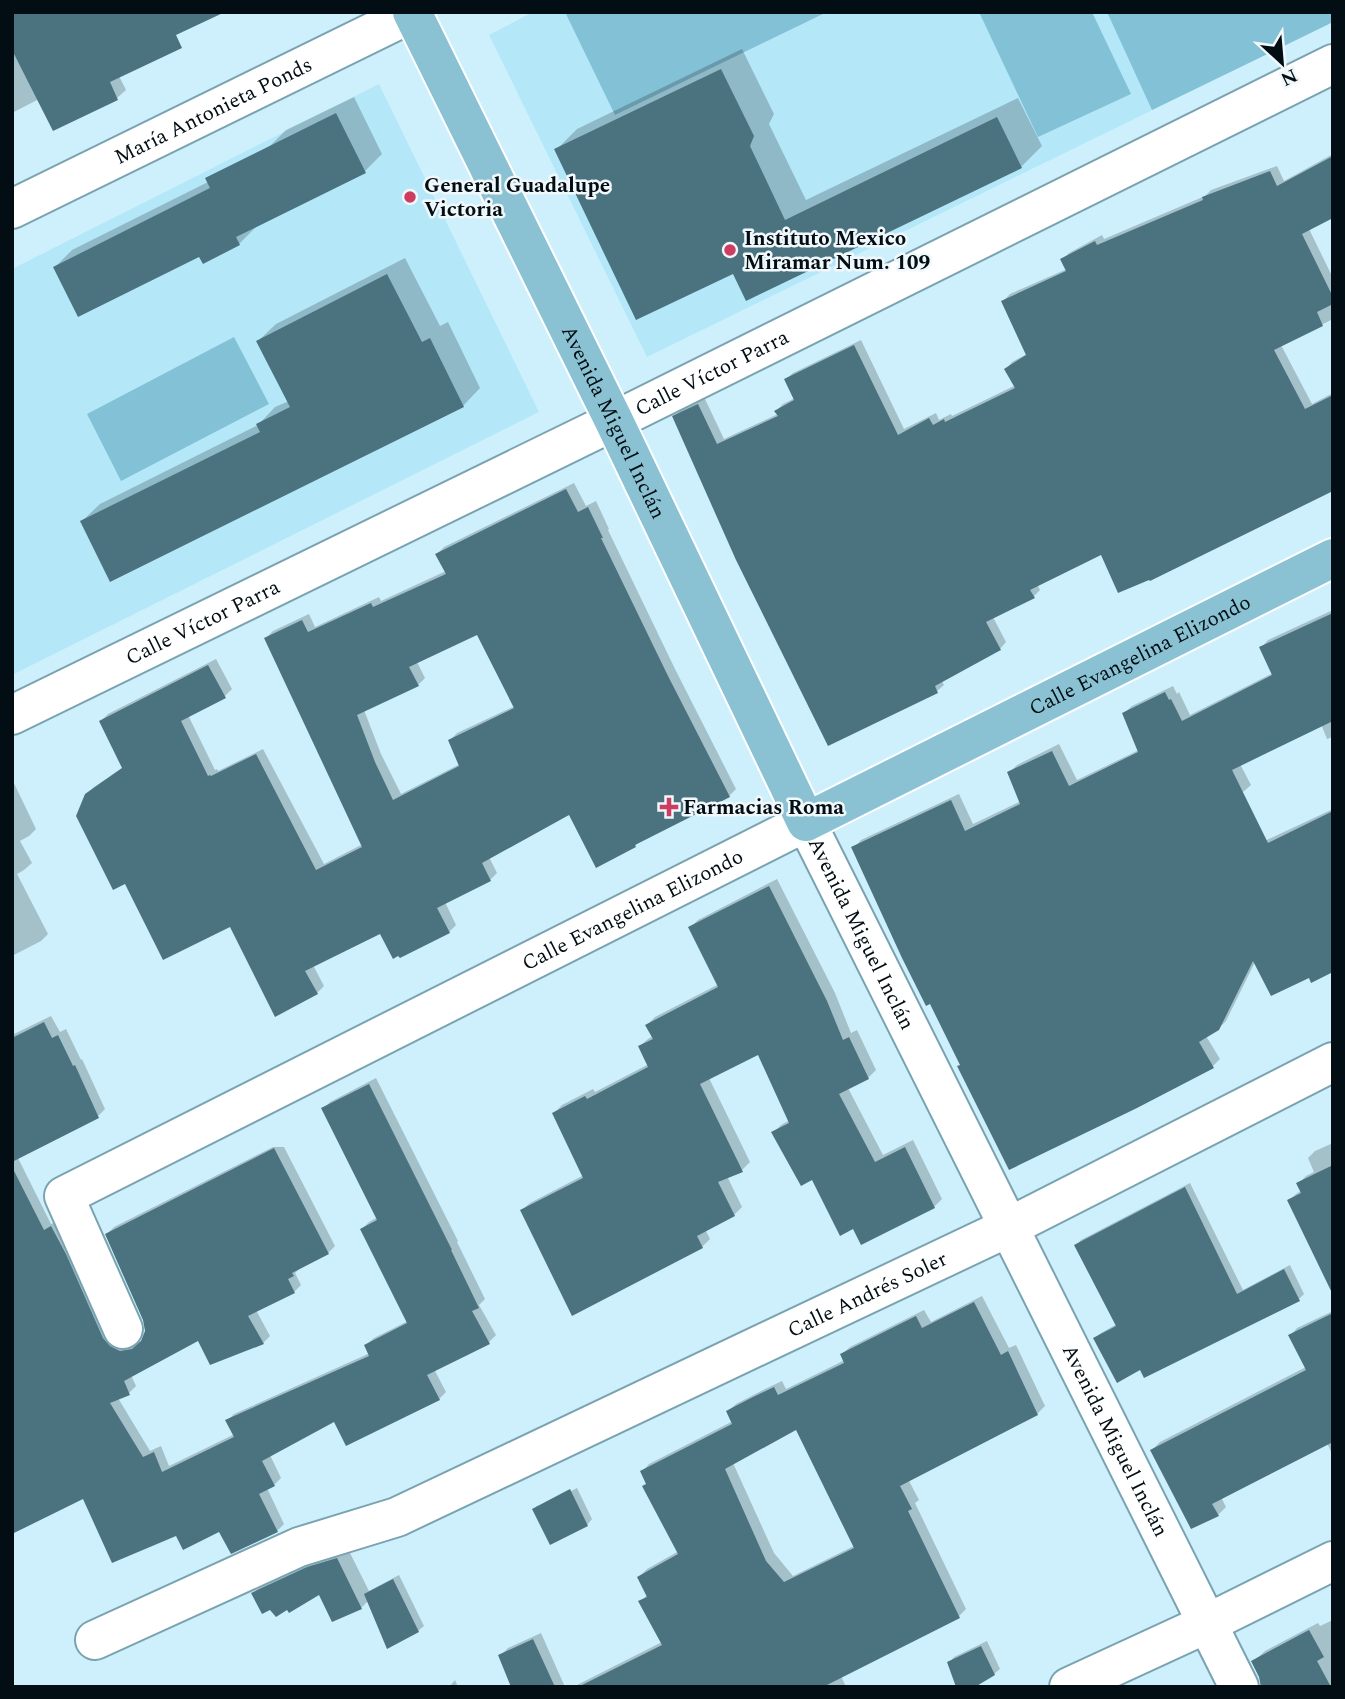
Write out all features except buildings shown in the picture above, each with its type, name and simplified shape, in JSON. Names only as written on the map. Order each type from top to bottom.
[{"type":"main road","name":"Avenida Miguel Inclán","points":[[413,12],[614,421],[806,822]]},
{"type":"main road","name":"Calle Evangelina Elizondo","points":[[806,822],[1333,558]]},
{"type":"street","name":"María Antonieta Ponds","points":[[12,209],[413,12]]},
{"type":"street","name":"Calle Víctor Parra","points":[[12,715],[614,421],[1333,64]]},
{"type":"street","name":"Avenida Miguel Inclán","points":[[806,822],[1239,1687]]},
{"type":"street","name":"Calle Evangelina Elizondo","points":[[124,1329],[64,1196],[806,822]]},
{"type":"street","name":"Calle Andrés Soler","points":[[95,1640],[299,1547],[397,1517],[1009,1227],[1333,1062]]},
{"type":"street","points":[[1069,1687],[1208,1623],[1333,1561]]},
{"type":"shaded area","name":"Instituto Mexico Miramar Num. 109","points":[[533,12],[1333,12],[1333,22],[647,357],[489,35]]},
{"type":"shaded area","points":[[565,12],[827,12],[615,115]]},
{"type":"shaded area","points":[[979,12],[1092,12],[1131,94],[1038,137]]},
{"type":"shaded area","points":[[1107,12],[1333,12],[1333,22],[1152,110]]},
{"type":"shaded area","points":[[379,84],[539,412],[12,675],[12,269]]},
{"type":"shaded area","points":[[234,337],[269,404],[121,481],[87,414]]},
{"type":"place","name":"General Guadalupe Victoria","points":[[410,197]]},
{"type":"place","name":"Instituto Mexico Miramar Num. 109","points":[[730,250]]},
{"type":"place","name":"Farmacias Roma","points":[[669,807]]}]
